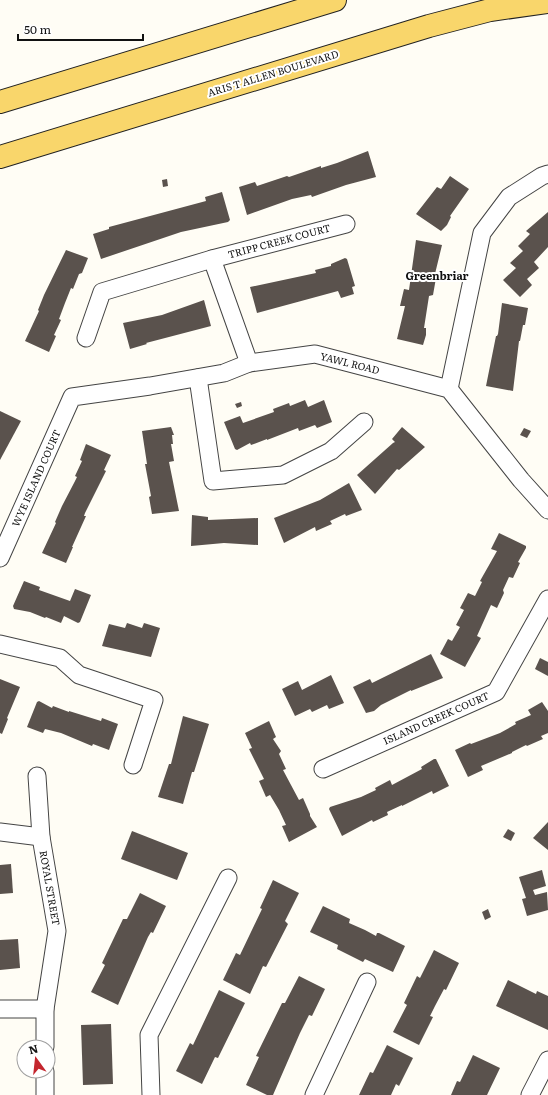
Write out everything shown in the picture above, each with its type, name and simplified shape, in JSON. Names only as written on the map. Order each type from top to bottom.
[{"type":"main road","points":[[0,102],[335,0]]},
{"type":"main road","name":"ARIS T ALLEN BOULEVARD","points":[[0,157],[429,26],[490,10],[548,2]]},
{"type":"street","points":[[548,174],[509,197],[482,233],[449,389],[521,480],[548,510]]},
{"type":"street","name":"TRIPP CREEK COURT","points":[[86,338],[102,292],[212,259],[346,224]]},
{"type":"street","points":[[212,259],[249,363]]},
{"type":"street","name":"YAWL ROAD","points":[[72,397],[198,378],[224,373],[249,363],[316,354],[449,389]]},
{"type":"street","points":[[198,378],[213,481],[283,475],[331,451],[364,422]]},
{"type":"street","name":"WYE ISLAND COURT","points":[[0,558],[72,397]]},
{"type":"street","name":"ISLAND CREEK COURT","points":[[323,769],[496,692],[548,599]]},
{"type":"street","points":[[0,644],[60,658],[79,675],[154,700],[133,765]]},
{"type":"street","name":"ROYAL STREET","points":[[37,776],[41,837],[57,931],[45,1008],[45,1039]]},
{"type":"street","points":[[0,832],[41,837]]},
{"type":"street","points":[[151,1095],[149,1035],[228,878]]},
{"type":"street","points":[[314,1095],[368,982]]},
{"type":"street","points":[[0,1009],[45,1008]]},
{"type":"street","points":[[530,1095],[548,1060]]},
{"type":"street","points":[[45,1079],[45,1095]]},
{"type":"building","points":[[368,151],[376,177],[346,185],[312,197],[311,195],[292,199],[247,215],[239,187],[255,182],[257,186],[321,166],[321,168],[337,163]]},
{"type":"building","points":[[450,176],[469,189],[450,216],[451,217],[447,225],[441,231],[416,214],[437,187],[441,189]]},
{"type":"building","points":[[167,179],[168,186],[163,187],[162,180]]},
{"type":"building","points":[[222,192],[230,220],[228,222],[181,232],[101,259],[93,234],[109,229],[109,227],[206,201],[205,197]]},
{"type":"building","points":[[548,212],[548,247],[534,262],[539,268],[527,279],[532,285],[520,297],[503,280],[516,268],[510,263],[523,251],[518,246],[530,234],[526,231]]},
{"type":"building","points":[[416,240],[442,245],[434,278],[436,278],[433,295],[429,296],[424,328],[426,328],[426,335],[423,345],[397,339],[405,306],[400,306],[404,289],[409,290]]},
{"type":"building","points":[[66,250],[88,258],[73,289],[71,288],[59,319],[61,320],[54,335],[56,336],[49,352],[25,341],[39,311],[38,310],[44,295]]},
{"type":"building","points":[[345,258],[347,259],[355,286],[352,287],[354,294],[341,298],[338,291],[257,313],[250,287],[316,273],[315,270],[331,266],[331,264]]},
{"type":"building","points":[[204,300],[211,326],[146,343],[147,344],[130,349],[123,323],[162,315]]},
{"type":"building","points":[[502,303],[528,308],[525,325],[523,325],[519,341],[513,391],[486,386],[496,336],[498,334]]},
{"type":"building","points":[[305,400],[308,407],[324,400],[332,422],[317,428],[315,425],[299,431],[298,428],[251,445],[250,443],[237,450],[235,449],[224,422],[240,416],[243,423],[274,412],[273,409],[289,403],[290,406]]},
{"type":"building","points":[[241,402],[242,406],[237,408],[235,404]]},
{"type":"building","points":[[0,411],[21,421],[0,460]]},
{"type":"building","points":[[171,427],[174,435],[172,435],[173,444],[171,444],[174,461],[169,462],[179,511],[152,514],[142,431]]},
{"type":"building","points":[[402,427],[425,447],[399,470],[397,469],[375,494],[357,475],[395,442],[392,439]]},
{"type":"building","points":[[524,428],[531,431],[527,438],[520,435]]},
{"type":"building","points":[[86,444],[111,455],[104,470],[106,471],[85,513],[84,516],[86,516],[66,563],[42,553],[62,506],[77,477],[75,476],[82,461],[80,460]]},
{"type":"building","points":[[349,483],[362,510],[346,516],[345,514],[330,521],[332,524],[316,531],[315,527],[284,543],[274,518],[320,500]]},
{"type":"building","points":[[192,515],[208,517],[208,520],[258,518],[258,545],[224,543],[191,546]]},
{"type":"building","points":[[499,533],[526,546],[526,548],[518,562],[520,563],[513,578],[509,577],[497,608],[491,605],[477,636],[481,638],[465,667],[440,654],[448,639],[452,641],[460,627],[456,625],[464,610],[460,608],[468,593],[475,596],[482,582],[480,581],[497,551],[491,549]]},
{"type":"building","points":[[24,581],[40,587],[39,590],[70,601],[75,589],[91,595],[80,622],[78,623],[64,616],[61,623],[30,612],[14,609],[13,606]]},
{"type":"building","points":[[127,623],[142,628],[144,623],[160,628],[151,657],[102,646],[109,624],[125,628]]},
{"type":"building","points":[[431,654],[443,678],[411,690],[381,705],[374,711],[366,713],[353,687],[370,679],[372,683]]},
{"type":"building","points":[[540,658],[548,662],[548,676],[535,669]]},
{"type":"building","points":[[331,675],[344,703],[329,709],[327,705],[312,712],[310,709],[295,716],[282,689],[298,681],[302,690]]},
{"type":"building","points":[[0,679],[20,687],[2,734],[0,733]]},
{"type":"building","points":[[39,701],[52,708],[53,706],[101,721],[102,718],[118,724],[109,750],[93,744],[92,746],[61,733],[45,729],[43,733],[27,727],[37,702]]},
{"type":"building","points":[[542,702],[548,711],[548,733],[541,736],[543,739],[527,746],[526,745],[512,753],[481,766],[483,770],[468,777],[455,750],[470,743],[471,744],[500,733],[516,724],[515,722],[531,715],[528,710]]},
{"type":"building","points":[[183,716],[209,724],[194,772],[192,772],[183,804],[158,797],[169,764],[171,764]]},
{"type":"building","points":[[269,721],[276,737],[273,739],[281,751],[279,754],[286,769],[283,770],[299,800],[303,798],[310,816],[317,827],[289,842],[282,826],[286,825],[279,810],[270,795],[266,797],[259,781],[264,779],[249,749],[252,748],[245,733]]},
{"type":"building","points":[[436,759],[449,786],[433,794],[432,791],[387,812],[388,815],[373,822],[372,820],[342,836],[329,809],[330,807],[361,797],[376,790],[375,788],[390,780],[392,785],[422,769],[421,767]]},
{"type":"building","points":[[548,822],[548,850],[533,838]]},
{"type":"building","points":[[508,829],[515,833],[511,841],[503,837]]},
{"type":"building","points":[[132,831],[188,853],[177,880],[121,859]]},
{"type":"building","points":[[11,864],[13,893],[0,894],[0,865]]},
{"type":"building","points":[[542,870],[546,886],[533,890],[535,895],[547,892],[548,910],[527,916],[522,899],[526,898],[519,877]]},
{"type":"building","points":[[273,880],[299,893],[285,921],[288,924],[266,967],[263,966],[250,994],[223,980],[236,953],[240,955],[262,909],[260,908]]},
{"type":"building","points":[[140,893],[166,906],[153,933],[151,932],[148,937],[118,1005],[91,992],[105,965],[102,963],[123,919],[127,919]]},
{"type":"building","points":[[323,906],[350,919],[349,923],[376,936],[377,933],[379,933],[405,946],[393,972],[365,959],[363,962],[337,949],[338,945],[310,932]]},
{"type":"building","points":[[488,909],[491,917],[485,920],[482,912]]},
{"type":"building","points":[[18,939],[20,968],[0,970],[0,940]]},
{"type":"building","points":[[434,950],[459,963],[446,990],[444,989],[430,1016],[433,1017],[419,1045],[393,1032],[407,1005],[404,1003],[417,976],[420,978]]},
{"type":"building","points":[[299,976],[325,989],[312,1016],[309,1015],[300,1033],[273,1095],[267,1095],[246,1085],[259,1057],[256,1056],[282,1003],[285,1003]]},
{"type":"building","points":[[508,980],[536,994],[537,991],[548,996],[548,1030],[496,1006]]},
{"type":"building","points":[[219,990],[245,1003],[218,1058],[215,1057],[202,1084],[176,1071],[190,1043],[193,1045]]},
{"type":"building","points":[[111,1024],[113,1084],[83,1085],[81,1025]]},
{"type":"building","points":[[387,1045],[413,1058],[399,1086],[396,1084],[391,1095],[359,1095],[370,1072],[373,1073]]},
{"type":"building","points":[[473,1055],[500,1068],[487,1095],[451,1095],[457,1081],[460,1082]]},
{"type":"district","name":"Greenbriar","points":[[437,276]]}]
